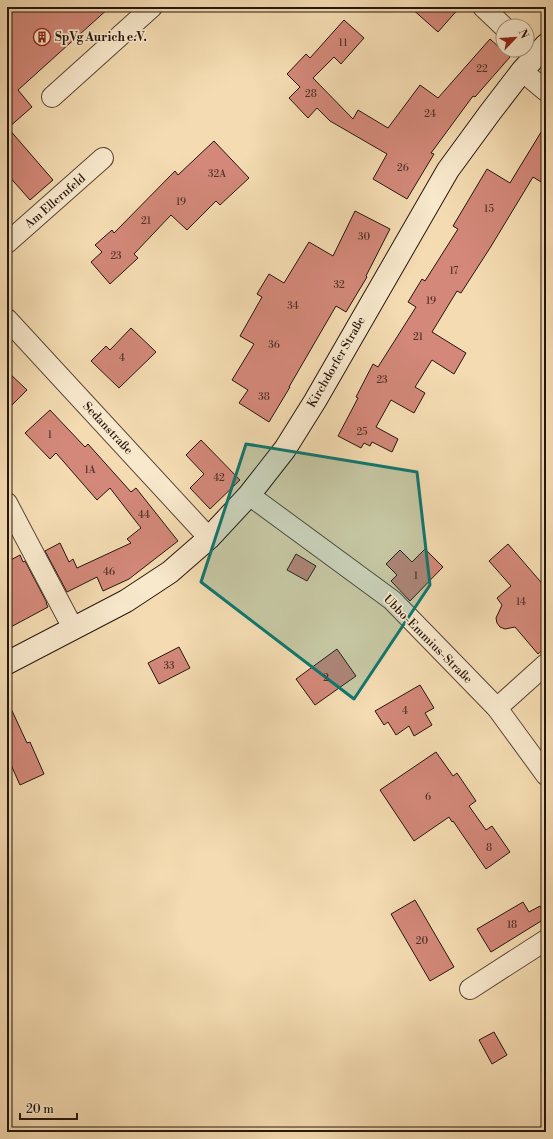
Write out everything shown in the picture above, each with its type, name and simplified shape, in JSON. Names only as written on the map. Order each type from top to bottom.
[{"type":"street","points":[[52,97],[152,7]]},
{"type":"street","points":[[483,7],[495,18]]},
{"type":"street","name":"Kirchdorfer Straße","points":[[7,663],[126,601],[170,572],[209,538],[249,495],[289,443],[448,170],[531,58]]},
{"type":"street","points":[[533,58],[534,80],[546,90]]},
{"type":"street","name":"Am Ellernfeld","points":[[7,243],[103,158]]},
{"type":"street","name":"Sedanstraße","points":[[7,319],[209,538]]},
{"type":"street","name":"Ubbo-Emmius-Straße","points":[[249,495],[392,600],[496,708],[546,775]]},
{"type":"street","points":[[7,503],[73,628]]},
{"type":"street","points":[[496,708],[546,664]]},
{"type":"street","points":[[470,989],[546,940]]},
{"type":"highlighted area","points":[[246,444],[417,472],[430,585],[354,699],[201,582]]},
{"type":"building","name":"SpVg Aurich e.V.","points":[[7,7],[110,7],[18,90],[32,107],[8,128],[53,180],[30,200],[7,174]]},
{"type":"building","points":[[410,7],[460,7],[438,32]]},
{"type":"building","points":[[344,20],[364,38],[341,64],[334,57],[313,78],[353,119],[358,110],[388,128],[420,85],[438,98],[490,39],[495,44],[495,58],[509,58],[475,97],[473,96],[431,153],[434,154],[407,199],[373,179],[387,154],[330,121],[317,108],[308,118],[289,98],[300,87],[287,74],[306,54],[310,58]]},
{"type":"building","points":[[546,124],[546,185],[533,177],[461,293],[457,291],[432,332],[466,353],[454,374],[432,360],[415,387],[425,393],[414,413],[391,400],[376,427],[398,439],[392,452],[372,442],[370,446],[364,443],[361,448],[338,436],[358,398],[356,397],[373,364],[378,367],[416,307],[408,302],[422,279],[425,281],[458,229],[453,226],[487,169],[510,183]]},
{"type":"building","points":[[214,141],[249,178],[220,205],[216,201],[187,230],[171,215],[134,254],[138,258],[110,284],[91,262],[102,252],[95,245],[112,230],[114,233],[175,171],[178,175]]},
{"type":"building","points":[[355,211],[390,229],[366,276],[367,277],[346,312],[336,306],[269,422],[239,403],[248,390],[232,380],[254,344],[240,336],[262,297],[257,294],[269,274],[284,283],[309,242],[333,256]]},
{"type":"building","points":[[131,328],[156,352],[119,388],[91,361],[106,346],[110,350]]},
{"type":"building","points":[[7,371],[27,390],[7,410]]},
{"type":"building","points":[[50,410],[85,447],[88,444],[131,492],[136,488],[178,541],[129,579],[103,591],[97,577],[67,592],[45,551],[60,543],[69,562],[73,559],[77,568],[131,543],[127,539],[141,528],[110,488],[97,500],[56,453],[50,459],[25,433]]},
{"type":"building","points":[[201,440],[240,480],[210,509],[190,488],[204,474],[186,455]]},
{"type":"building","points":[[508,544],[546,588],[546,647],[538,654],[515,627],[505,629],[500,627],[497,623],[496,618],[502,605],[497,598],[511,586],[489,561]]},
{"type":"building","points":[[425,549],[443,567],[410,601],[391,581],[397,575],[386,564],[400,550],[412,562]]},
{"type":"building","points":[[296,554],[316,566],[307,581],[287,570]]},
{"type":"building","points":[[20,555],[23,562],[25,561],[48,607],[7,629],[7,562]]},
{"type":"building","points":[[179,647],[190,668],[159,684],[148,663]]},
{"type":"building","points":[[337,649],[356,676],[315,705],[296,679]]},
{"type":"building","points":[[420,685],[434,708],[425,713],[432,725],[414,736],[409,726],[396,735],[388,722],[384,725],[375,711]]},
{"type":"building","points":[[7,700],[27,743],[30,742],[44,774],[20,785],[7,756]]},
{"type":"building","points":[[436,752],[453,776],[457,773],[476,801],[469,806],[486,830],[492,826],[510,852],[486,869],[449,817],[414,841],[380,790]]},
{"type":"building","points":[[415,900],[454,967],[430,981],[391,914]]},
{"type":"building","points":[[523,902],[529,912],[540,906],[546,918],[491,952],[477,929]]},
{"type":"building","points":[[494,1032],[507,1055],[492,1064],[479,1040]]},
{"type":"place","name":"SpVg Aurich e.V.","points":[[42,37]]}]
